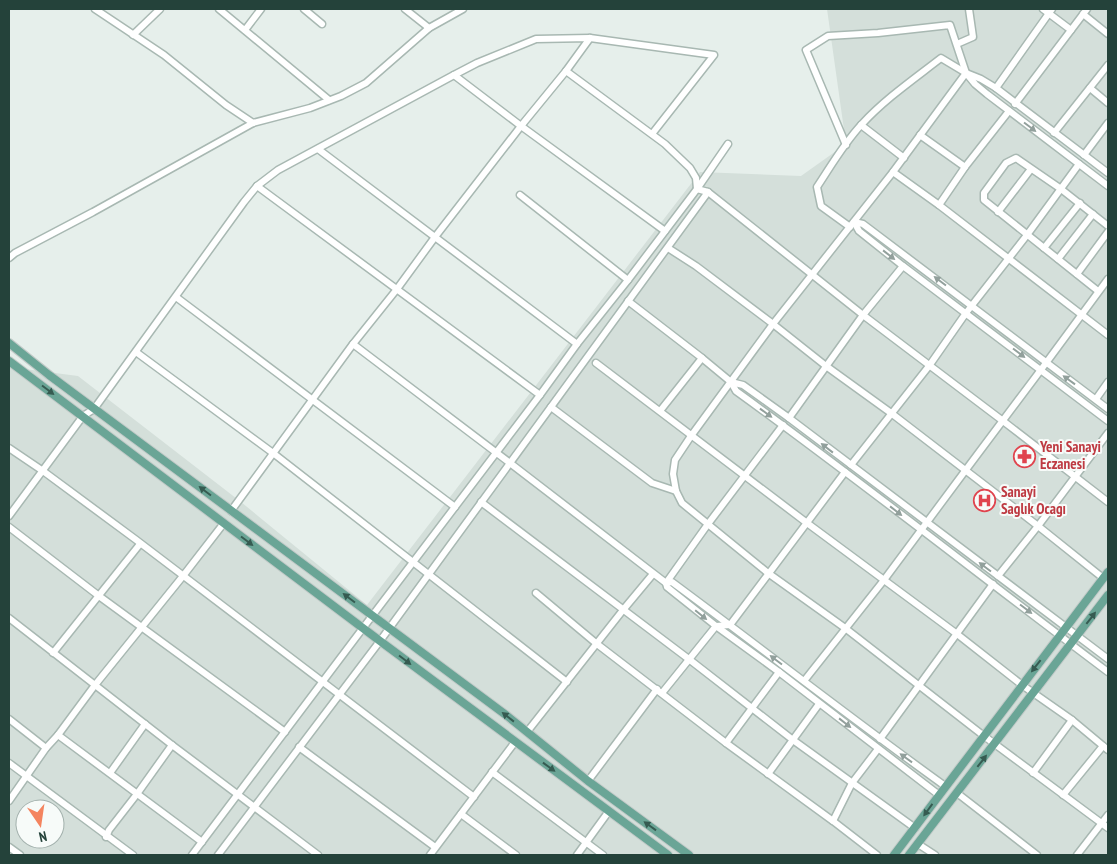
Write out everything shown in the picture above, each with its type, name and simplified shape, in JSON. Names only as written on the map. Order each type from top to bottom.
[{"type":"main road","points":[[9,343],[94,409],[527,732],[588,781],[689,855]]},
{"type":"main road","points":[[9,361],[380,641],[668,855]]},
{"type":"main road","points":[[894,855],[1106,575]]},
{"type":"main road","points":[[909,855],[1108,595]]},
{"type":"street","points":[[96,9],[164,56],[226,105],[253,123]]},
{"type":"street","points":[[134,35],[158,9]]},
{"type":"street","points":[[219,9],[329,100]]},
{"type":"street","points":[[245,30],[261,9]]},
{"type":"street","points":[[304,9],[322,24]]},
{"type":"street","points":[[405,9],[429,28]]},
{"type":"street","points":[[9,258],[253,123],[310,108],[341,96],[366,83],[429,28],[463,9]]},
{"type":"street","points":[[957,44],[973,37],[970,9]]},
{"type":"street","points":[[996,88],[1048,10],[1071,30]]},
{"type":"street","points":[[1015,104],[1085,12],[1108,34]]},
{"type":"street","points":[[846,145],[806,50],[828,36],[878,33],[950,24],[966,73],[975,84],[1108,186]]},
{"type":"street","points":[[231,511],[353,344],[590,38]]},
{"type":"street","points":[[9,516],[82,416],[94,409],[244,202],[257,186],[278,170],[477,63],[536,39],[590,38],[714,55],[652,134]]},
{"type":"street","points":[[1108,173],[996,88],[942,58],[900,90],[862,125],[817,187],[821,206],[852,225],[903,266],[1108,421]]},
{"type":"street","points":[[1054,133],[1108,65]]},
{"type":"street","points":[[566,71],[665,144],[690,168],[696,178],[697,189]]},
{"type":"street","points":[[966,73],[904,158],[773,324],[691,436],[676,460],[673,474],[676,491],[682,504],[768,572],[845,628],[984,736],[1108,828]]},
{"type":"street","points":[[454,75],[665,231]]},
{"type":"street","points":[[1090,88],[1108,103]]},
{"type":"street","points":[[939,205],[965,167],[1009,111]]},
{"type":"street","points":[[862,125],[904,158]]},
{"type":"street","points":[[1084,155],[1108,125]]},
{"type":"street","points":[[920,135],[965,167]]},
{"type":"street","points":[[192,855],[577,344],[697,189],[728,144]]},
{"type":"street","points":[[318,148],[577,344]]},
{"type":"street","points":[[1098,291],[984,200],[984,193],[1006,163],[1016,158],[1080,203],[1108,226]]},
{"type":"street","points":[[850,466],[929,366],[966,313],[1079,164]]},
{"type":"street","points":[[998,212],[1031,169]]},
{"type":"street","points":[[893,172],[1108,334]]},
{"type":"street","points":[[257,186],[540,395]]},
{"type":"street","points":[[697,189],[708,192],[863,315],[1108,502]]},
{"type":"street","points":[[218,855],[380,641],[708,192]]},
{"type":"street","points":[[520,195],[628,280]]},
{"type":"street","points":[[1044,248],[1080,203]]},
{"type":"street","points":[[1058,259],[1093,214]]},
{"type":"street","points":[[852,225],[863,224],[1108,409]]},
{"type":"street","points":[[1077,274],[1108,232]]},
{"type":"street","points":[[668,248],[696,266],[1038,526],[1106,575]]},
{"type":"street","points":[[789,418],[863,315],[903,266]]},
{"type":"street","points":[[804,681],[884,580],[1108,278]]},
{"type":"street","points":[[176,297],[455,507]]},
{"type":"street","points":[[628,301],[731,382],[736,391],[1108,672]]},
{"type":"street","points":[[353,344],[510,462],[666,583],[667,587],[716,626],[939,795]]},
{"type":"street","points":[[136,352],[273,453],[567,682]]},
{"type":"street","points":[[660,411],[702,358]]},
{"type":"street","points":[[596,363],[1022,685],[1072,720],[1106,748],[1063,795]]},
{"type":"street","points":[[731,382],[743,384],[1108,659]]},
{"type":"street","points":[[1096,400],[1108,382]]},
{"type":"street","points":[[551,407],[652,483],[676,491]]},
{"type":"street","points":[[666,583],[783,425]]},
{"type":"street","points":[[998,576],[1108,433]]},
{"type":"street","points":[[9,448],[43,471],[183,576],[474,797]]},
{"type":"street","points":[[730,625],[845,472]]},
{"type":"street","points":[[481,502],[793,740],[914,828]]},
{"type":"street","points":[[9,801],[46,748],[224,523]]},
{"type":"street","points":[[9,527],[99,596],[285,732]]},
{"type":"street","points":[[53,653],[140,544]]},
{"type":"street","points":[[527,732],[653,574]]},
{"type":"street","points":[[666,583],[672,582],[880,739],[946,786]]},
{"type":"street","points":[[880,739],[993,584]]},
{"type":"street","points":[[536,593],[597,644],[877,855]]},
{"type":"street","points":[[9,618],[254,808],[318,855]]},
{"type":"street","points":[[588,781],[660,691],[690,660],[716,626],[730,625]]},
{"type":"street","points":[[726,743],[779,672]]},
{"type":"street","points":[[768,774],[819,704]]},
{"type":"street","points":[[9,719],[46,748]]},
{"type":"street","points":[[1033,773],[1072,720]]},
{"type":"street","points":[[110,774],[145,724]]},
{"type":"street","points":[[58,735],[202,842]]},
{"type":"street","points":[[430,855],[515,742]]},
{"type":"street","points":[[106,836],[172,745]]},
{"type":"street","points":[[299,748],[435,847]]},
{"type":"street","points":[[833,821],[852,783],[878,749]]},
{"type":"street","points":[[9,763],[133,855]]},
{"type":"street","points":[[492,772],[603,855]]},
{"type":"street","points":[[957,793],[1036,855]]},
{"type":"street","points":[[577,855],[609,811]]},
{"type":"street","points":[[461,814],[516,855]]},
{"type":"street","points":[[1077,855],[1108,815]]},
{"type":"street","points":[[918,844],[935,855]]},
{"type":"street","points":[[9,847],[20,855]]},
{"type":"shaded area","points":[[827,9],[1108,9],[1108,855],[9,855],[9,367],[78,376],[241,502],[367,605],[700,172],[801,176],[846,144]]},
{"type":"place","name":"Yeni Sanayi Eczanesi","points":[[1024,456]]},
{"type":"place","name":"Sanayi Saglık Ocagı","points":[[985,501]]}]
